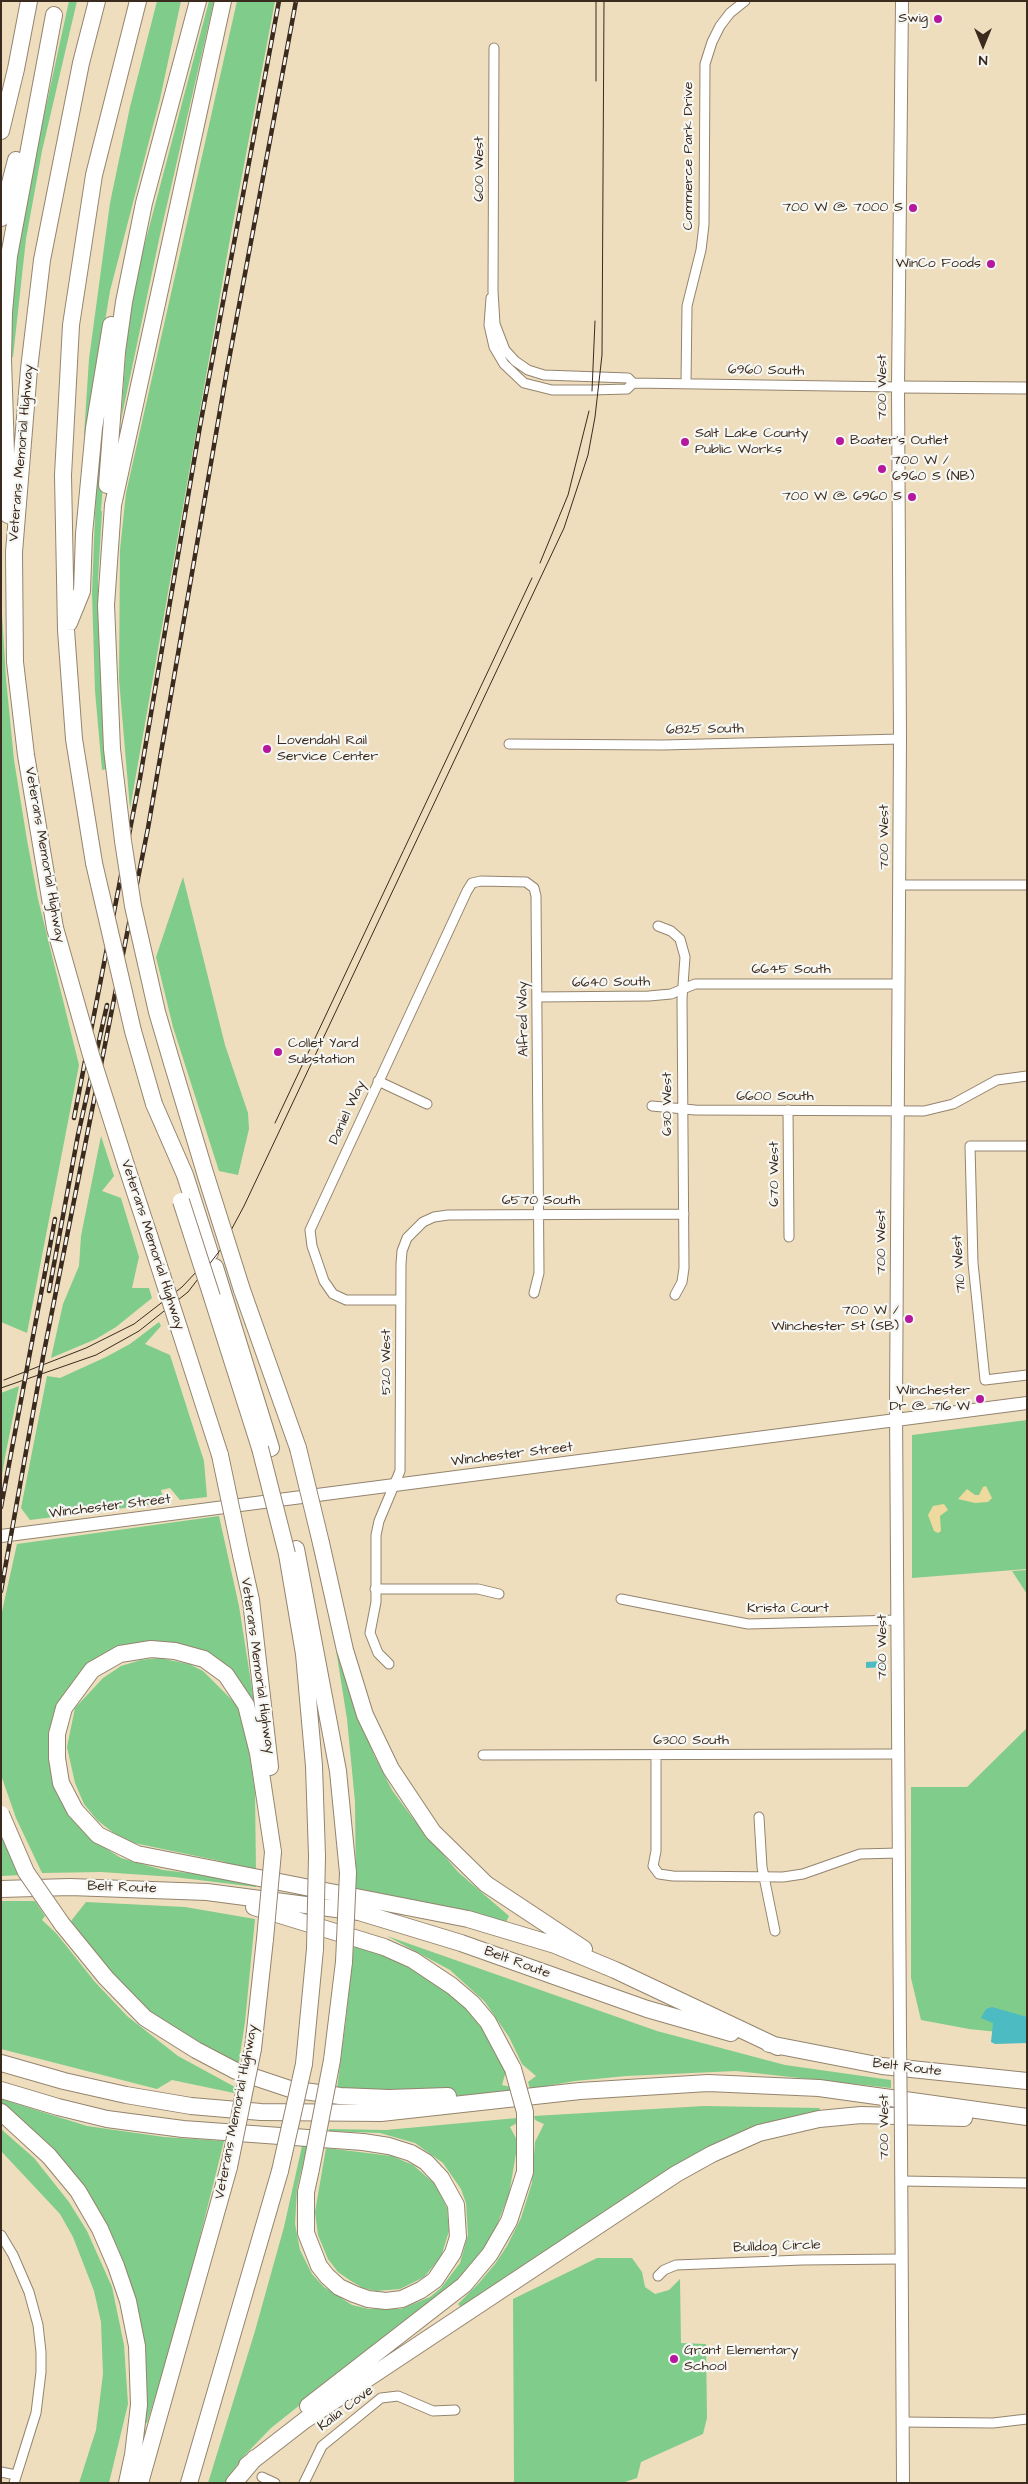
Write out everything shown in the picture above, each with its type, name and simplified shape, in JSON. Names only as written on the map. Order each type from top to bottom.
[{"type":"highway","points":[[1,131],[16,69],[29,1]]},
{"type":"highway","name":"Veterans Memorial Highway","points":[[97,1],[81,63],[42,260],[28,368],[14,552],[15,662],[27,765],[55,928],[91,1055],[220,1455],[251,1600],[270,1761],[272,1852],[253,2049],[229,2167],[140,2483]]},
{"type":"highway","points":[[138,1],[94,176],[72,325],[63,475],[66,630],[74,739],[94,863],[133,1031],[181,1201],[212,1297],[265,1448]]},
{"type":"highway","points":[[66,630],[82,591],[84,534],[92,447],[108,340],[125,261],[144,203],[198,1]]},
{"type":"highway","points":[[107,572],[111,522],[118,474],[223,1]]},
{"type":"highway","points":[[15,662],[5,450],[4,312],[9,256],[56,8]]},
{"type":"highway","points":[[1,218],[56,8]]},
{"type":"highway","points":[[144,203],[124,302],[117,352],[106,499],[106,638],[112,750],[123,841],[134,906],[157,1012],[242,1290],[298,1448],[322,1543],[345,1650],[365,1715],[391,1769],[433,1832],[486,1884],[615,1970]]},
{"type":"highway","points":[[1,2090],[58,2107],[124,2122],[184,2129],[364,2142],[389,2146],[411,2153],[426,2162],[441,2178],[456,2205],[458,2236],[453,2253],[435,2280],[421,2290],[402,2299],[386,2301],[368,2299],[354,2294],[333,2282],[319,2266],[306,2233],[306,2192],[311,2169],[332,2060],[344,1962],[348,1873],[338,1771],[291,1552],[265,1448],[215,1267],[185,1175],[154,1104]]},
{"type":"highway","points":[[189,2483],[280,2171],[304,2064],[315,1949],[317,1856],[314,1766],[304,1654],[291,1552]]},
{"type":"highway","points":[[272,1852],[258,1753],[246,1705],[226,1675],[204,1659],[175,1651],[151,1649],[120,1654],[92,1670],[64,1708],[57,1734],[57,1758],[61,1783],[75,1810],[98,1835],[137,1854],[468,1919],[555,1945],[615,1970],[778,2047]]},
{"type":"highway","points":[[1,1814],[26,1872],[62,1924],[106,1978],[145,2018],[196,2050],[236,2071],[290,2089],[340,2096],[389,2098],[580,2091],[708,2083],[819,2088],[1027,2118]]},
{"type":"highway","name":"Belt Route","points":[[1,1889],[70,1887],[207,1892],[359,1912],[461,1943],[646,2009],[778,2047],[882,2066],[1027,2082]]},
{"type":"highway","points":[[207,1892],[384,1947],[413,1960],[452,1986],[488,2022],[513,2069],[525,2112],[525,2172],[509,2222],[490,2254],[464,2285],[302,2411],[247,2465],[234,2483]]},
{"type":"highway","points":[[1,2063],[64,2081],[126,2095],[191,2106],[261,2112],[381,2113],[580,2091]]},
{"type":"highway","points":[[1,2112],[49,2156],[78,2191],[100,2229],[116,2266],[128,2302],[137,2346],[139,2405],[133,2455],[127,2483]]},
{"type":"highway","points":[[247,2465],[305,2420],[660,2185],[712,2154],[735,2143],[767,2131],[818,2119],[861,2114],[1027,2118]]},
{"type":"main road","name":"700 West","points":[[902,1],[898,387],[900,739],[896,1421],[903,2483]]},
{"type":"main road","name":"Winchester Street","points":[[1,1536],[1027,1403]]},
{"type":"street","name":"Commerce Park Drive","points":[[686,384],[687,306],[701,250],[704,225],[705,64],[712,42],[720,26],[730,13],[745,1]]},
{"type":"street","name":"600 West","points":[[494,48],[493,290],[498,335],[510,357],[528,370]]},
{"type":"street","name":"600 West","points":[[493,290],[489,308],[492,340],[500,359],[520,378]]},
{"type":"street","name":"6960 South","points":[[528,370],[552,376],[628,378],[633,383],[898,387]]},
{"type":"street","name":"6960 South","points":[[520,378],[530,386],[552,390],[628,390],[633,383]]},
{"type":"street","points":[[898,387],[1027,388]]},
{"type":"street","name":"6825 South","points":[[509,744],[663,746],[900,739]]},
{"type":"street","name":"Alfred Way","points":[[472,883],[481,881],[519,881],[529,884],[534,888],[536,900],[538,1273],[534,1293]]},
{"type":"street","name":"Daniel Way","points":[[401,1300],[350,1300],[337,1297],[326,1285],[310,1236],[314,1219],[472,883]]},
{"type":"street","points":[[899,885],[1027,885]]},
{"type":"street","name":"630 West","points":[[658,926],[676,934],[683,944],[685,957],[682,1108],[684,1268],[682,1282],[675,1295]]},
{"type":"street","name":"6645 South","points":[[683,988],[695,984],[899,984]]},
{"type":"street","name":"6640 South","points":[[538,997],[649,996],[671,994],[683,988]]},
{"type":"street","name":"6600 South","points":[[652,1106],[924,1111],[945,1107],[988,1083],[1005,1078],[1027,1076]]},
{"type":"street","points":[[378,1081],[427,1104]]},
{"type":"street","name":"670 West","points":[[788,1110],[789,1237]]},
{"type":"street","name":"710 West","points":[[1027,1146],[970,1146],[973,1263],[985,1380],[1027,1375]]},
{"type":"street","name":"6570 South","points":[[407,1238],[416,1227],[434,1217],[538,1214],[684,1214]]},
{"type":"street","name":"520 West","points":[[389,1664],[378,1653],[370,1633],[376,1602],[376,1535],[393,1485],[400,1471],[402,1251],[407,1238]]},
{"type":"street","points":[[375,1589],[478,1589],[499,1594]]},
{"type":"street","name":"Krista Court","points":[[621,1599],[748,1624],[898,1620]]},
{"type":"street","points":[[656,1754],[656,1851],[654,1866],[659,1874],[764,1878],[803,1874],[860,1854],[899,1853]]},
{"type":"street","name":"6300 South","points":[[483,1755],[899,1754]]},
{"type":"street","points":[[759,1817],[764,1878],[775,1932]]},
{"type":"street","points":[[901,2181],[1027,2183]]},
{"type":"street","points":[[1,2236],[13,2255],[29,2292],[36,2318],[41,2352],[41,2372],[36,2413],[15,2479],[1,2472]]},
{"type":"street","name":"Bulldog Circle","points":[[658,2276],[676,2265],[802,2260],[901,2259]]},
{"type":"street","name":"Kalia Cove","points":[[304,2483],[322,2446],[381,2398],[398,2396],[433,2411],[455,2410]]},
{"type":"street","points":[[903,2422],[993,2423],[1027,2419]]},
{"type":"street","points":[[262,2477],[275,2483]]},
{"type":"green space","points":[[69,1],[77,1],[42,151],[26,239],[13,357],[8,357],[16,263],[40,134]]},
{"type":"green space","points":[[157,1],[181,1],[160,99],[110,291],[86,435],[84,435],[89,359],[110,203],[130,107]]},
{"type":"green space","points":[[209,1],[214,1],[160,235],[121,420],[127,337],[136,277]]},
{"type":"green space","points":[[237,1],[275,1],[230,239],[130,809],[119,679],[120,550],[126,493]]},
{"type":"green space","points":[[112,365],[98,580],[107,769],[102,770],[95,691],[92,593],[96,489]]},
{"type":"green space","points":[[1,597],[6,679],[14,760],[27,840],[38,899],[79,1065],[27,1333],[1,1322]]},
{"type":"green space","points":[[183,877],[225,1045],[248,1113],[249,1129],[238,1175],[219,1171],[173,1027],[156,957]]},
{"type":"green space","points":[[101,1136],[114,1176],[102,1191],[121,1198],[139,1257],[132,1288],[149,1288],[152,1298],[116,1327],[96,1339],[51,1358],[63,1304],[79,1266],[81,1236]]},
{"type":"green space","points":[[159,1322],[161,1326],[145,1344],[170,1355],[204,1461],[207,1497],[180,1500],[170,1488],[161,1490],[164,1503],[30,1520],[21,1508],[47,1376],[60,1378],[106,1357],[130,1344]]},
{"type":"green space","points":[[19,1386],[5,1457],[1,1481],[1,1393]]},
{"type":"green space","points":[[1027,1420],[1027,1569],[912,1578],[912,1435]]},
{"type":"green space","points":[[219,1516],[239,1606],[255,1708],[212,1658],[123,1649],[59,1708],[65,1808],[89,1838],[121,1858],[163,1870],[256,1884],[256,1887],[174,1877],[101,1872],[42,1873],[16,1818],[1,1775],[1,1616],[17,1544]]},
{"type":"green space","points":[[310,1535],[312,1535],[350,1694],[374,1755],[392,1790],[414,1820],[458,1872],[509,1916],[506,1922],[356,1892],[355,1802],[347,1719],[334,1637]]},
{"type":"green space","points":[[1027,1570],[1027,1594],[1012,1571]]},
{"type":"green space","points":[[159,1658],[189,1664],[203,1671],[235,1703],[244,1717],[255,1792],[256,1873],[234,1869],[225,1862],[134,1843],[115,1834],[97,1820],[84,1804],[75,1783],[67,1747],[75,1708],[103,1678],[121,1666],[141,1660]]},
{"type":"green space","points":[[1027,1728],[1027,2035],[969,2029],[921,2020],[911,1978],[911,1787],[967,1787]]},
{"type":"green space","points":[[1,1832],[21,1875],[1,1876]]},
{"type":"green space","points":[[1,1901],[35,1901],[45,1916],[42,1920],[56,1933],[95,1982],[127,2016],[178,2056],[235,2087],[234,2093],[172,2080],[157,2089],[1,2049]]},
{"type":"green space","points":[[86,1902],[185,1907],[255,1919],[245,2022],[238,2068],[150,2012],[108,1970],[71,1921]]},
{"type":"green space","points":[[387,1936],[657,2031],[785,2065],[891,2080],[891,2088],[736,2071],[626,2076],[575,2081],[530,2089],[528,2082],[536,2076],[522,2064],[509,2037],[485,2002],[450,1970]]},
{"type":"green space","points":[[354,1943],[405,1964],[429,1977],[465,2006],[490,2039],[506,2071],[502,2085],[511,2087],[512,2091],[430,2098],[336,2096]]},
{"type":"green space","points":[[1,2099],[87,2126],[164,2137],[224,2141],[179,2321],[147,2423],[143,2422],[127,2273],[117,2246],[74,2174],[48,2143],[1,2104]]},
{"type":"green space","points":[[704,2106],[820,2108],[818,2113],[751,2129],[462,2308],[458,2304],[495,2264],[507,2246],[521,2218],[532,2183],[535,2142],[544,2124],[535,2120],[534,2116]]},
{"type":"green space","points":[[517,2118],[517,2123],[510,2127],[518,2142],[509,2194],[495,2230],[474,2264],[458,2279],[271,2428],[242,2458],[225,2483],[208,2483],[255,2331],[284,2227],[302,2146],[307,2146],[297,2189],[295,2224],[300,2250],[312,2274],[324,2287],[352,2305],[369,2309],[401,2309],[430,2297],[441,2288],[460,2263],[468,2235],[466,2203],[461,2189],[443,2163],[415,2143],[380,2133],[329,2131],[329,2129],[386,2130]]},
{"type":"green space","points":[[1,2129],[34,2158],[69,2202],[87,2231],[112,2287],[124,2345],[128,2404],[109,2483],[79,2483],[96,2430],[103,2374],[101,2322],[94,2291],[73,2237],[60,2214],[1,2151]]},
{"type":"green space","points":[[326,2148],[392,2156],[413,2165],[436,2185],[447,2208],[449,2231],[441,2257],[424,2277],[400,2289],[376,2291],[363,2288],[351,2281],[338,2272],[328,2259],[318,2235],[315,2212]]},
{"type":"green space","points":[[597,2258],[632,2258],[642,2272],[645,2287],[655,2294],[669,2290],[680,2279],[681,2343],[706,2344],[707,2418],[703,2434],[641,2462],[637,2478],[622,2483],[514,2483],[513,2299]]},
{"type":"sand","points":[[986,1486],[992,1498],[988,1502],[975,1503],[958,1499],[967,1489],[975,1495],[979,1495],[983,1487]]},
{"type":"sand","points":[[944,1504],[948,1510],[940,1516],[941,1531],[938,1533],[934,1531],[928,1515],[933,1506]]},
{"type":"water","points":[[883,1661],[884,1667],[866,1668],[866,1662]]},
{"type":"water","points":[[992,2007],[1027,2017],[1027,2043],[995,2044],[991,2042],[993,2023],[981,2018],[986,2009]]},
{"type":"tram line","points":[[596,1],[596,81]]},
{"type":"tram line","points":[[1,1388],[96,1355],[139,1331],[188,1292],[221,1249],[244,1206],[564,528],[588,455],[595,417],[602,355],[604,1]]},
{"type":"tram line","points":[[592,391],[595,321]]},
{"type":"tram line","points":[[540,563],[568,495],[589,411]]},
{"type":"tram line","points":[[275,1123],[532,578]]},
{"type":"tram line","points":[[4,1380],[86,1348],[134,1324],[182,1287],[199,1269]]},
{"type":"railway","points":[[74,1118],[140,778],[200,426],[279,1]]},
{"type":"railway","points":[[1,1591],[43,1357],[148,828],[227,370],[296,1]]},
{"type":"railway","points":[[49,1291],[78,1135],[107,1005]]},
{"type":"railway","points":[[1,1507],[55,1219]]},
{"type":"place","name":"Swig","points":[[938,19]]},
{"type":"place","name":"700 W @ 7000 S","points":[[913,208]]},
{"type":"place","name":"WinCo Foods","points":[[991,264]]},
{"type":"place","name":"Boater's Outlet","points":[[840,441]]},
{"type":"place","name":"Salt Lake County Public Works","points":[[685,442]]},
{"type":"place","name":"700 W / 6960 S (NB)","points":[[882,469]]},
{"type":"place","name":"700 W @ 6960 S","points":[[912,497]]},
{"type":"place","name":"Lovendahl Rail Service Center","points":[[267,749]]},
{"type":"place","name":"Collet Yard Substation","points":[[278,1052]]},
{"type":"place","name":"700 W / Winchester St (SB)","points":[[909,1319]]},
{"type":"place","name":"Winchester Dr @ 716 W","points":[[980,1399]]},
{"type":"place","name":"Grant Elementary School","points":[[674,2359]]}]
